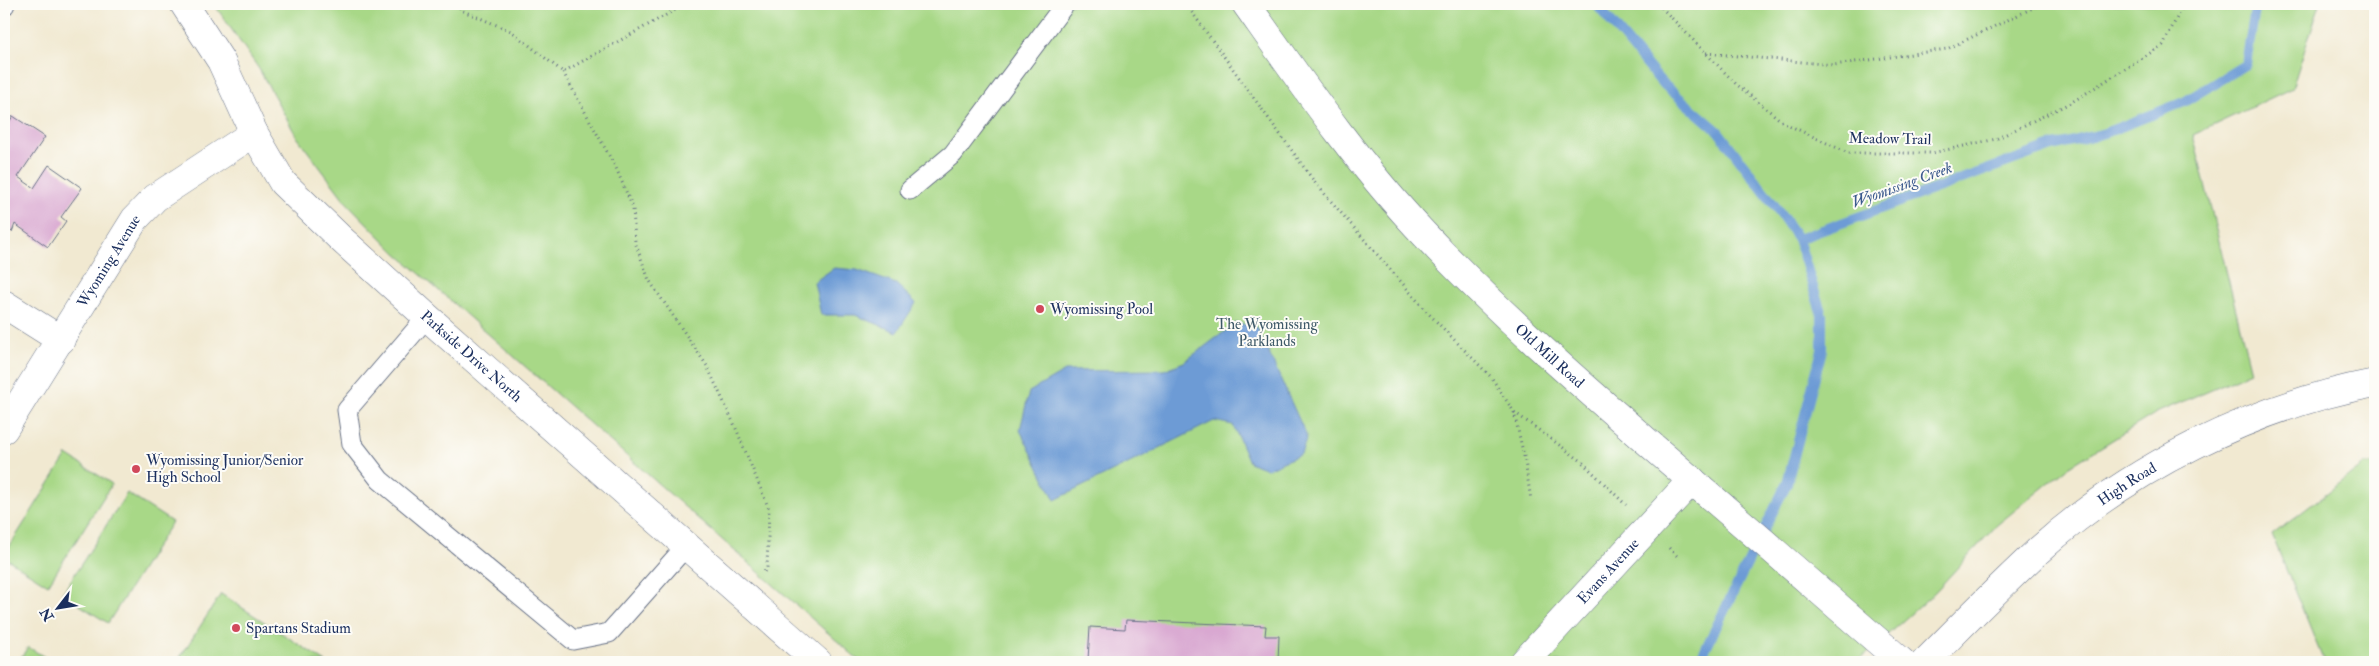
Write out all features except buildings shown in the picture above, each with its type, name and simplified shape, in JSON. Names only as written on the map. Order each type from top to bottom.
[{"type":"street","name":"Parkside Drive North","points":[[184,4],[221,61],[254,133],[283,183],[427,317],[818,662]]},
{"type":"street","name":"Old Mill Road","points":[[1246,4],[1310,95],[1382,186],[1422,232],[1502,314],[1546,355],[1902,662]]},
{"type":"street","name":"Wyoming Avenue","points":[[4,429],[136,219],[155,198],[254,133]]},
{"type":"street","points":[[4,304],[61,340]]},
{"type":"street","name":"High Road","points":[[1925,662],[2039,550],[2114,492],[2180,451],[2256,417],[2290,405],[2375,382]]},
{"type":"street","name":"Evans Avenue","points":[[1524,662],[1692,480]]},
{"type":"lane","points":[[910,190],[953,154],[1065,4]]},
{"type":"lane","points":[[427,317],[347,410],[352,444],[380,480],[573,640],[609,633],[687,545]]},
{"type":"path","points":[[456,4],[463,11],[511,31],[563,72],[616,168],[633,208],[635,242],[649,280],[707,366],[735,426],[769,510],[767,568],[745,596]]},
{"type":"path","points":[[563,72],[686,4]]},
{"type":"path","points":[[1186,4],[1316,184],[1429,314],[1491,377],[1514,412],[1525,461],[1531,500]]},
{"type":"path","name":"Meadow Trail","points":[[1658,4],[1736,84],[1784,123],[1848,153],[1932,153],[1996,139],[2072,102],[2163,45],[2184,4]]},
{"type":"path","points":[[1705,53],[1834,65],[1947,49],[2040,4]]},
{"type":"path","points":[[1514,412],[1580,460],[1629,508]]},
{"type":"path","points":[[1664,543],[1678,557]]},
{"type":"green space","name":"The Wyomissing Parklands","points":[[214,4],[2320,4],[2292,88],[2193,135],[2251,372],[2156,413],[2067,468],[1997,525],[1935,592],[1857,662],[861,662],[395,252],[346,202],[297,137],[259,69]]},
{"type":"green space","points":[[67,455],[112,484],[48,585],[4,557],[4,555]]},
{"type":"green space","points":[[2365,464],[2375,464],[2375,662],[2324,662],[2272,535]]},
{"type":"green space","points":[[127,493],[172,522],[108,623],[62,594]]},
{"type":"green space","name":"Spartans Stadium","points":[[221,594],[326,662],[177,662]]},
{"type":"green space","points":[[28,647],[53,662],[18,662]]},
{"type":"water","points":[[834,268],[857,270],[896,284],[916,303],[897,332],[855,315],[821,315],[814,282]]},
{"type":"water","points":[[1236,323],[1257,327],[1307,437],[1301,454],[1267,469],[1249,462],[1233,425],[1214,421],[1055,500],[1020,430],[1029,392],[1065,371],[1164,370],[1184,362]]},
{"type":"waterway","points":[[1596,4],[1661,82],[1718,131],[1778,210],[1798,239],[1822,315],[1822,350],[1787,483],[1699,662]]},
{"type":"waterway","name":"Wyomissing Creek","points":[[1798,239],[2049,147],[2105,133],[2184,102],[2246,64],[2256,4]]},
{"type":"place","name":"Wyomissing Pool","points":[[1040,309]]},
{"type":"place","name":"Wyomissing Junior/Senior High School","points":[[136,469]]},
{"type":"place","name":"Spartans Stadium","points":[[236,628]]}]
